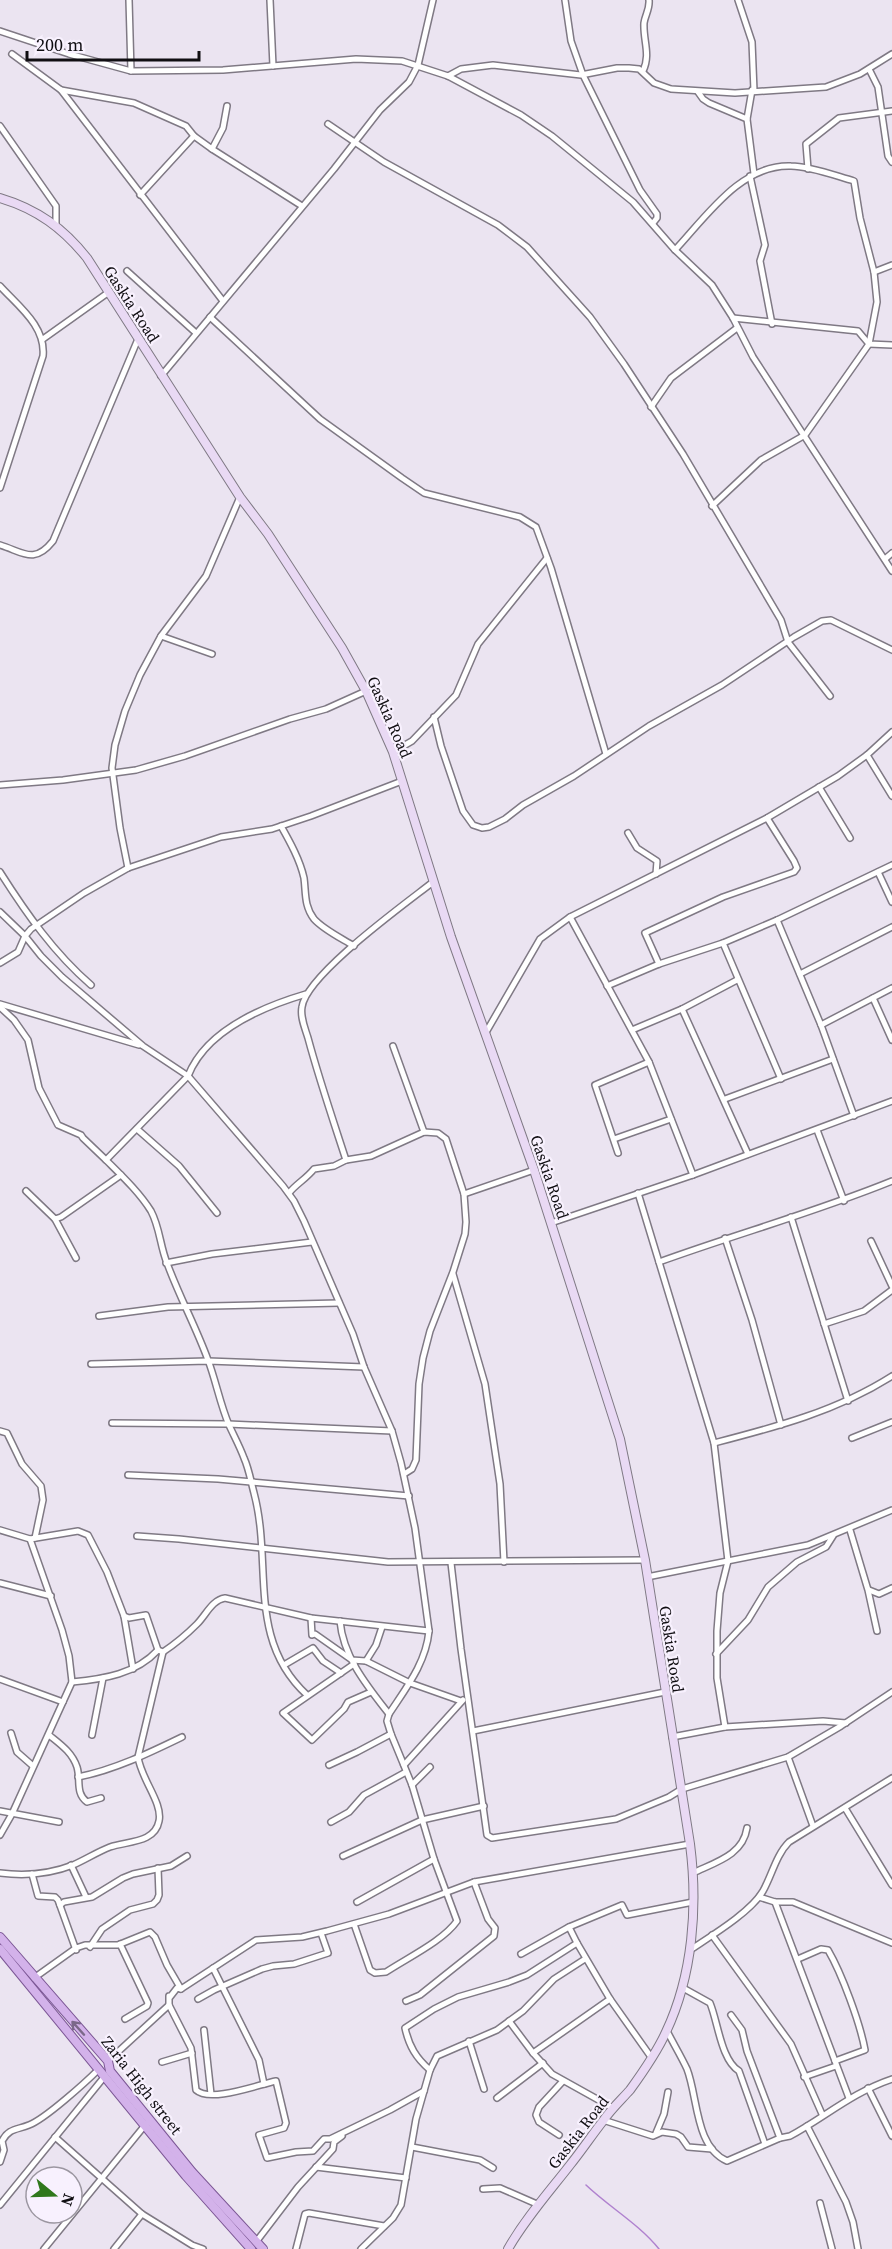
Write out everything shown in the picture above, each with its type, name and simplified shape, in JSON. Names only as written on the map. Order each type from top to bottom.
[{"type":"main road","name":"Gaskia Road","points":[[0,198],[34,211],[56,225],[81,251],[240,496],[320,612],[366,691],[393,752],[433,882],[484,1035],[534,1170],[620,1438],[645,1560],[690,1844],[693,1873],[690,1950],[683,1988],[667,2031],[629,2091],[603,2120],[508,2249]]},
{"type":"main road","name":"Zaria High street","points":[[0,1937],[108,2061],[110,2071],[210,2205],[256,2247]]},
{"type":"main road","name":"Zaria High street","points":[[0,1949],[147,2123]]},
{"type":"street","points":[[129,0],[131,71]]},
{"type":"street","points":[[270,0],[273,66]]},
{"type":"street","points":[[161,376],[356,142],[380,110],[409,82],[418,65],[433,0]]},
{"type":"street","points":[[565,0],[572,41],[583,75],[640,190],[657,214],[657,219],[653,223]]},
{"type":"street","points":[[643,71],[648,59],[644,22],[648,13],[649,0]]},
{"type":"street","points":[[738,0],[752,42],[753,90],[747,119],[752,175],[765,245],[760,261],[772,324]]},
{"type":"street","points":[[0,31],[69,54],[131,71],[223,70],[356,59],[395,61],[418,65],[448,76],[512,110],[552,136],[633,202],[675,250],[712,285],[733,318],[753,357],[892,571]]},
{"type":"street","points":[[12,54],[61,90],[223,301]]},
{"type":"street","points":[[448,76],[461,69],[493,66],[583,75],[617,68],[629,68],[643,71],[654,83],[661,86],[698,92],[735,93],[753,90],[826,87],[845,81],[892,54]]},
{"type":"street","points":[[869,69],[879,87],[891,157]]},
{"type":"street","points":[[61,90],[134,103],[186,126],[194,136],[212,149],[302,206]]},
{"type":"street","points":[[698,92],[709,103],[747,119]]},
{"type":"street","points":[[212,149],[223,128],[227,106]]},
{"type":"street","points":[[808,169],[806,144],[827,126],[846,116],[892,111]]},
{"type":"street","points":[[328,124],[384,162],[498,225],[520,241],[590,317],[624,364],[682,454],[781,620],[788,642],[830,696]]},
{"type":"street","points":[[0,126],[56,206],[56,225]]},
{"type":"street","points":[[140,195],[194,136]]},
{"type":"street","points":[[675,250],[720,201],[752,175],[766,168],[792,165],[854,181],[860,218],[874,272],[876,302],[869,344],[805,435],[761,460],[712,506]]},
{"type":"street","points":[[874,272],[892,265]]},
{"type":"street","points":[[127,271],[196,333]]},
{"type":"street","points":[[0,286],[30,319],[43,339],[43,356],[0,488]]},
{"type":"street","points":[[43,339],[109,292]]},
{"type":"street","points":[[210,317],[320,419],[424,493],[520,517],[536,527],[606,754]]},
{"type":"street","points":[[733,318],[772,324],[858,331],[869,344],[892,345]]},
{"type":"street","points":[[651,407],[670,378],[737,328]]},
{"type":"street","points":[[0,545],[29,556],[46,550],[53,541],[138,339]]},
{"type":"street","points":[[128,868],[120,828],[112,764],[127,704],[161,636],[206,576],[240,496]]},
{"type":"street","points":[[885,559],[892,553]]},
{"type":"street","points":[[393,752],[412,741],[456,695],[478,644],[547,558]]},
{"type":"street","points":[[434,717],[441,746],[463,811],[471,823],[477,827],[489,827],[822,621],[831,620],[892,650]]},
{"type":"street","points":[[161,636],[212,654]]},
{"type":"street","points":[[0,791],[2,784],[136,770],[326,709],[366,691]]},
{"type":"street","points":[[484,1035],[540,939],[570,917],[767,818],[867,755],[892,732]]},
{"type":"street","points":[[867,755],[892,796]]},
{"type":"street","points":[[0,963],[18,952],[25,936],[36,926],[84,893],[128,868],[221,837],[281,826],[402,781]]},
{"type":"street","points":[[819,787],[850,838]]},
{"type":"street","points":[[659,964],[645,933],[723,897],[794,873],[797,868],[794,861],[767,818]]},
{"type":"street","points":[[281,826],[300,867],[304,879],[305,901],[311,914],[324,927],[354,946]]},
{"type":"street","points":[[628,833],[637,848],[657,861],[656,874]]},
{"type":"street","points":[[607,986],[659,964],[723,943],[892,865]]},
{"type":"street","points":[[0,872],[36,926],[74,970],[91,985]]},
{"type":"street","points":[[878,872],[892,902]]},
{"type":"street","points":[[106,1160],[188,1076],[199,1053],[219,1036],[258,1010],[306,994],[354,946],[433,882]]},
{"type":"street","points":[[0,912],[62,977],[143,1046],[188,1076],[289,1193],[304,1221],[392,1431],[409,1496],[429,1631],[424,1655],[387,1721],[412,1785],[434,1859],[457,1921],[452,1928],[386,1972],[375,1973],[370,1970],[354,1924]]},
{"type":"street","points":[[570,917],[649,1062],[693,1174]]},
{"type":"street","points":[[777,920],[854,1116]]},
{"type":"street","points":[[800,974],[892,927]]},
{"type":"street","points":[[723,943],[781,1079]]},
{"type":"street","points":[[632,1030],[682,1009],[737,980]]},
{"type":"street","points":[[820,1025],[892,988]]},
{"type":"street","points":[[306,994],[302,1015],[346,1160]]},
{"type":"street","points":[[873,998],[892,1040]]},
{"type":"street","points":[[0,1005],[143,1046]]},
{"type":"street","points":[[0,1005],[28,1040],[39,1088],[57,1125],[81,1135],[136,1190],[151,1211],[159,1229],[166,1263],[208,1361],[228,1424],[245,1459],[257,1508],[262,1548],[264,1605],[276,1654],[298,1687],[307,1695]]},
{"type":"street","points":[[682,1009],[725,1099],[748,1154]]},
{"type":"street","points":[[393,1046],[424,1132]]},
{"type":"street","points":[[725,1099],[833,1059]]},
{"type":"street","points":[[618,1153],[595,1085],[649,1062]]},
{"type":"street","points":[[551,1223],[817,1130],[892,1101]]},
{"type":"street","points":[[614,1139],[671,1119]]},
{"type":"street","points":[[137,1129],[179,1166],[217,1213]]},
{"type":"street","points":[[817,1130],[843,1201]]},
{"type":"street","points":[[289,1193],[314,1169],[371,1156],[424,1132],[438,1133],[446,1139],[464,1194],[465,1234],[426,1344],[419,1384],[416,1460],[412,1468],[404,1474]]},
{"type":"street","points":[[464,1194],[534,1170]]},
{"type":"street","points":[[54,1219],[61,1217],[121,1175]]},
{"type":"street","points":[[659,1262],[725,1238],[843,1201],[892,1181]]},
{"type":"street","points":[[26,1191],[54,1219],[75,1258]]},
{"type":"street","points":[[638,1193],[714,1443],[728,1561],[720,1593],[716,1654],[717,1678],[725,1727]]},
{"type":"street","points":[[791,1217],[848,1401]]},
{"type":"street","points":[[725,1238],[752,1320],[781,1425]]},
{"type":"street","points":[[824,1324],[864,1311],[892,1288],[871,1241]]},
{"type":"street","points":[[166,1263],[212,1254],[312,1242]]},
{"type":"street","points":[[453,1272],[485,1384],[500,1484],[504,1562]]},
{"type":"street","points":[[99,1316],[168,1307],[339,1303]]},
{"type":"street","points":[[91,1364],[208,1361],[364,1367]]},
{"type":"street","points":[[714,1443],[781,1425],[848,1401],[892,1376]]},
{"type":"street","points":[[111,1422],[392,1431]]},
{"type":"street","points":[[852,1438],[892,1422]]},
{"type":"street","points":[[0,1431],[7,1433],[22,1464],[41,1486],[43,1500],[32,1538],[67,1647],[72,1682],[12,1814],[0,1835]]},
{"type":"street","points":[[128,1475],[186,1477],[409,1496]]},
{"type":"street","points":[[647,1578],[799,1547],[850,1530],[892,1510]]},
{"type":"street","points":[[0,1530],[32,1538],[78,1531],[88,1534],[107,1572],[124,1616],[133,1669]]},
{"type":"street","points":[[850,1530],[868,1590],[877,1631]]},
{"type":"street","points":[[137,1536],[388,1562],[645,1560]]},
{"type":"street","points":[[716,1654],[748,1620],[768,1587],[797,1562],[826,1547],[833,1536]]},
{"type":"street","points":[[451,1563],[488,1835],[495,1839],[616,1819],[669,1797],[682,1789],[788,1757],[846,1723],[892,1692]]},
{"type":"street","points":[[0,1583],[51,1596]]},
{"type":"street","points":[[868,1590],[879,1594],[892,1588]]},
{"type":"street","points":[[72,1682],[103,1678],[147,1662],[198,1624],[219,1599],[225,1598],[264,1605],[311,1618],[429,1631]]},
{"type":"street","points":[[0,1873],[32,1874],[71,1865],[110,1847],[149,1838],[154,1834],[160,1819],[159,1808],[141,1772],[138,1757],[160,1651],[153,1641],[146,1615],[129,1618],[124,1616]]},
{"type":"street","points":[[311,1618],[312,1635],[315,1634],[327,1641],[353,1662]]},
{"type":"street","points":[[340,1621],[342,1637],[353,1662],[371,1692],[389,1714]]},
{"type":"street","points":[[366,1661],[376,1645],[382,1627]]},
{"type":"street","points":[[284,1665],[313,1648],[323,1661],[341,1673]]},
{"type":"street","points":[[371,1692],[348,1702],[344,1709],[312,1740],[283,1713],[341,1673],[353,1662],[366,1661],[410,1683],[461,1701]]},
{"type":"street","points":[[92,1735],[103,1678]]},
{"type":"street","points":[[0,1679],[63,1702]]},
{"type":"street","points":[[473,1731],[665,1692]]},
{"type":"street","points":[[332,1822],[349,1812],[364,1795],[405,1768],[461,1701],[468,1698]]},
{"type":"street","points":[[672,1737],[725,1727],[812,1722],[846,1723]]},
{"type":"street","points":[[11,1734],[17,1752],[33,1766]]},
{"type":"street","points":[[329,1765],[391,1734]]},
{"type":"street","points":[[49,1735],[67,1750],[76,1767],[79,1790],[84,1799],[87,1802],[101,1798]]},
{"type":"street","points":[[78,1777],[96,1773],[138,1757],[182,1737]]},
{"type":"street","points":[[788,1757],[813,1826]]},
{"type":"street","points":[[412,1785],[430,1767]]},
{"type":"street","points":[[690,1950],[759,1897],[781,1849],[789,1842],[892,1778]]},
{"type":"street","points":[[343,1856],[422,1820],[484,1806]]},
{"type":"street","points":[[845,1808],[892,1885]]},
{"type":"street","points":[[0,1811],[59,1822]]},
{"type":"street","points":[[693,1873],[738,1850],[746,1836],[747,1828]]},
{"type":"street","points":[[424,2091],[353,2128],[330,2139],[324,2139],[313,2151],[267,2158],[259,2135],[284,2128],[286,2123],[276,2081],[236,2091],[200,2094],[196,2090],[188,2039],[169,2005],[169,1996],[171,1997],[177,1988],[181,1989],[256,1940],[302,1937],[321,1933],[402,1910],[474,1882],[690,1844]]},
{"type":"street","points":[[60,1905],[92,1897],[133,1874],[171,1866],[187,1856]]},
{"type":"street","points":[[357,1902],[434,1859]]},
{"type":"street","points":[[71,1865],[86,1898]]},
{"type":"street","points":[[90,1947],[102,1929],[130,1910],[153,1904],[157,1900],[159,1895],[158,1868]]},
{"type":"street","points":[[32,1874],[38,1896],[54,1897],[60,1905],[76,1950]]},
{"type":"street","points":[[406,2001],[420,1995],[494,1936],[495,1928],[488,1919],[474,1882]]},
{"type":"street","points":[[759,1897],[775,1902],[793,1902],[891,1942]]},
{"type":"street","points":[[521,1954],[553,1934],[622,1905],[627,1915],[693,1902]]},
{"type":"street","points":[[775,1902],[849,2098]]},
{"type":"street","points":[[569,1927],[585,1959],[610,1999],[651,2057]]},
{"type":"street","points":[[34,1978],[85,1945],[90,1947],[120,1944],[150,1932],[155,1937],[181,1989]]},
{"type":"street","points":[[198,1999],[273,1966],[294,1964],[328,1953],[321,1933]]},
{"type":"street","points":[[712,1935],[791,2044],[822,2114]]},
{"type":"street","points":[[430,2070],[412,2051],[405,2028],[458,1997],[527,1975],[577,1943]]},
{"type":"street","points":[[120,1944],[148,2003],[147,2006],[125,2019]]},
{"type":"street","points":[[798,1959],[821,1949],[828,1950],[835,1961],[865,2050],[804,2077]]},
{"type":"street","points":[[361,2249],[401,2205],[416,2120],[430,2070],[437,2056],[497,2030],[523,2011],[554,1979],[585,1959]]},
{"type":"street","points":[[213,1968],[259,2060],[264,2084]]},
{"type":"street","points":[[683,1988],[710,2003],[723,2046],[733,2066],[739,2071],[765,2144]]},
{"type":"street","points":[[533,2053],[610,1999]]},
{"type":"street","points":[[108,2061],[169,2005]]},
{"type":"street","points":[[731,2015],[742,2030],[758,2082],[780,2138]]},
{"type":"street","points":[[509,2021],[552,2074],[613,2108]]},
{"type":"street","points":[[204,2030],[211,2094]]},
{"type":"street","points":[[667,2031],[687,2070],[697,2116],[712,2149],[715,2154],[728,2160],[790,2136],[849,2098],[892,2079]]},
{"type":"street","points":[[469,2041],[484,2089]]},
{"type":"street","points":[[162,2062],[192,2053]]},
{"type":"street","points":[[497,2098],[543,2063]]},
{"type":"street","points":[[0,2204],[55,2137],[102,2072]]},
{"type":"street","points":[[0,2162],[4,2150],[2,2141],[9,2131],[32,2124],[102,2072]]},
{"type":"street","points":[[559,2135],[539,2122],[536,2115],[539,2108],[563,2081]]},
{"type":"street","points":[[868,2088],[892,2136]]},
{"type":"street","points":[[603,2120],[652,2136],[656,2135],[664,2114],[668,2092]]},
{"type":"street","points":[[44,2249],[147,2123]]},
{"type":"street","points":[[807,2126],[846,2202],[853,2222],[858,2249]]},
{"type":"street","points":[[256,2247],[316,2167],[333,2149],[334,2142],[353,2128]]},
{"type":"street","points":[[656,2133],[676,2134],[688,2147],[712,2149]]},
{"type":"street","points":[[55,2137],[142,2214],[191,2247],[203,2249]]},
{"type":"street","points":[[412,2146],[480,2160],[493,2168]]},
{"type":"street","points":[[316,2167],[406,2178]]},
{"type":"street","points":[[483,2189],[500,2188],[539,2205]]},
{"type":"street","points":[[820,2203],[832,2249]]},
{"type":"street","points":[[296,2249],[306,2214],[309,2213],[384,2226]]},
{"type":"street","points":[[114,2249],[142,2214]]},
{"type":"waterway","points":[[586,2185],[659,2249]]}]
